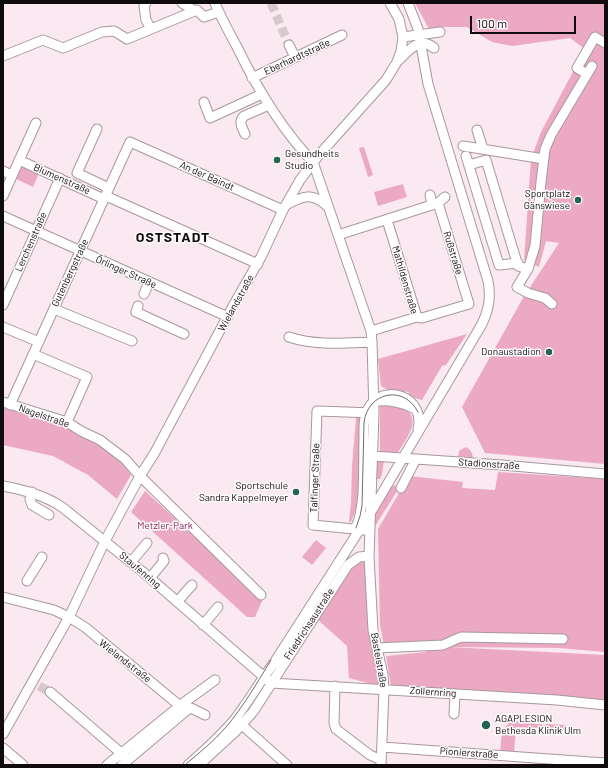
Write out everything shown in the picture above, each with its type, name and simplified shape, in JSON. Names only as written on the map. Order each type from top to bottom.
[{"type":"street","points":[[146,3],[144,6],[146,20],[151,30]]},
{"type":"street","points":[[182,3],[197,8],[204,17],[218,12]]},
{"type":"street","name":"Eberhardtstraße","points":[[215,3],[218,12],[252,78],[288,132],[312,162]]},
{"type":"street","name":"Wielandstraße","points":[[3,734],[36,684],[105,541],[140,476],[220,340],[228,317],[236,308],[258,264],[281,207],[312,162],[381,85],[397,62],[401,51],[416,39],[399,19],[390,3]]},
{"type":"street","points":[[188,765],[227,728],[243,708],[277,651],[357,529],[400,458],[414,439],[482,324],[489,308],[490,297],[487,276],[428,84],[411,20],[403,3]]},
{"type":"street","points":[[357,529],[371,512],[400,458],[419,416],[476,326],[483,311],[486,298],[483,278],[424,85],[420,69],[415,18],[408,3]]},
{"type":"street","points":[[3,56],[43,40],[63,48],[102,32],[114,31],[127,39],[151,30],[197,8]]},
{"type":"street","points":[[397,62],[411,48],[416,39],[440,32]]},
{"type":"street","name":"Eberhardtstraße","points":[[252,78],[342,35]]},
{"type":"street","points":[[587,74],[577,68],[595,37],[605,42]]},
{"type":"street","points":[[416,39],[434,48]]},
{"type":"street","points":[[289,44],[295,57]]},
{"type":"street","points":[[552,304],[545,298],[528,293],[517,287],[532,259],[537,237],[545,149],[551,135],[592,66]]},
{"type":"street","points":[[204,102],[210,118],[262,94]]},
{"type":"street","points":[[245,134],[240,122],[241,119],[244,116],[269,104]]},
{"type":"street","points":[[3,196],[36,124]]},
{"type":"street","points":[[97,129],[77,173],[107,194]]},
{"type":"street","points":[[477,130],[483,149]]},
{"type":"street","name":"Gutenbergstraße","points":[[6,404],[15,382],[39,342],[130,142]]},
{"type":"street","name":"An der Baindt","points":[[130,142],[281,207]]},
{"type":"street","points":[[463,146],[544,159]]},
{"type":"street","points":[[466,156],[499,265],[518,263]]},
{"type":"street","name":"Blumenstraße","points":[[19,160],[60,178],[107,194],[258,264]]},
{"type":"street","points":[[469,165],[486,160],[518,266],[528,269]]},
{"type":"street","points":[[312,162],[371,331],[374,401],[370,413],[364,423],[362,510],[357,529]]},
{"type":"street","points":[[3,171],[12,175]]},
{"type":"street","name":"Lerchenstraße","points":[[3,305],[60,178]]},
{"type":"street","name":"Rußstraße","points":[[418,317],[422,318],[469,304],[438,202],[430,195]]},
{"type":"street","points":[[281,207],[306,196],[316,198],[327,206]]},
{"type":"street","points":[[338,236],[438,202]]},
{"type":"street","name":"Örlinger Straße","points":[[3,216],[36,230],[80,252],[228,317]]},
{"type":"street","name":"Mathildenstraße","points":[[371,331],[418,317],[387,220]]},
{"type":"street","points":[[144,294],[149,282]]},
{"type":"street","points":[[138,306],[136,312],[184,334]]},
{"type":"street","points":[[54,309],[132,341]]},
{"type":"street","points":[[3,328],[39,342]]},
{"type":"street","points":[[289,337],[317,343],[372,342]]},
{"type":"street","points":[[29,357],[87,377],[66,422]]},
{"type":"street","points":[[374,401],[384,400],[407,405],[419,416],[419,428],[414,439]]},
{"type":"street","name":"Nagelstraße","points":[[6,404],[66,422],[100,440],[126,459],[140,476],[261,595]]},
{"type":"street","name":"Talfinger Straße","points":[[370,413],[317,410],[313,525],[370,530]]},
{"type":"street","points":[[369,556],[373,456],[370,413]]},
{"type":"street","name":"Stadionstraße","points":[[373,456],[605,474]]},
{"type":"street","points":[[401,488],[416,459]]},
{"type":"street","name":"Staufenring","points":[[3,486],[32,492],[58,504],[131,562],[263,676]]},
{"type":"street","points":[[32,492],[30,499],[32,505],[49,515]]},
{"type":"street","points":[[131,562],[147,543]]},
{"type":"street","name":"Friedrichsaustraße","points":[[199,765],[242,725],[253,712],[344,569],[355,559],[363,555],[369,556]]},
{"type":"street","name":"Basteistraße","points":[[369,556],[372,614],[383,675],[384,690],[381,762]]},
{"type":"street","points":[[27,581],[42,557]]},
{"type":"street","points":[[150,578],[164,561],[162,558]]},
{"type":"street","points":[[177,602],[192,584]]},
{"type":"street","points":[[3,597],[54,610],[68,617]]},
{"type":"street","points":[[203,625],[218,607]]},
{"type":"street","name":"Wielandstraße","points":[[68,617],[86,628],[102,643],[183,707]]},
{"type":"street","points":[[377,648],[443,645],[461,637],[563,640]]},
{"type":"street","points":[[263,676],[271,683]]},
{"type":"street","points":[[107,765],[183,707],[215,680]]},
{"type":"street","name":"Zollernring","points":[[271,683],[335,686],[605,705]]},
{"type":"street","points":[[335,686],[334,723],[336,729],[381,762]]},
{"type":"street","points":[[50,692],[121,753],[125,763],[183,707]]},
{"type":"street","points":[[454,714],[455,694]]},
{"type":"street","points":[[183,707],[191,708],[205,715]]},
{"type":"street","points":[[242,725],[287,765]]},
{"type":"street","name":"Pionierstraße","points":[[382,747],[605,763]]},
{"type":"street","points":[[3,748],[23,765]]},
{"type":"green space","points":[[415,3],[605,3],[605,464],[485,453],[462,407],[523,298],[559,243],[546,241],[539,267],[535,265],[526,283],[524,281],[526,261],[524,260],[531,159],[541,132],[585,49],[570,38],[512,46],[492,42],[467,27],[429,29]]},
{"type":"green space","points":[[364,147],[373,175],[368,177],[359,148]]},
{"type":"green space","points":[[20,166],[39,173],[33,187],[14,178]]},
{"type":"green space","points":[[403,184],[407,197],[378,206],[374,192]]},
{"type":"green space","points":[[467,334],[446,365],[442,366],[422,400],[408,396],[409,392],[388,390],[381,386],[378,359]]},
{"type":"green space","name":"Metzler-Park","points":[[3,402],[81,431],[123,463],[131,475],[117,499],[88,475],[53,456],[3,445]]},
{"type":"green space","points":[[384,404],[401,407],[409,412],[412,418],[411,430],[397,454],[380,451],[380,406]]},
{"type":"green space","points":[[358,416],[363,416],[360,505],[356,509],[351,522],[349,522],[356,418]]},
{"type":"green space","points":[[466,447],[471,452],[473,459],[458,458],[459,451]]},
{"type":"green space","points":[[377,460],[384,461],[380,479],[377,479]]},
{"type":"green space","points":[[498,472],[605,479],[605,652],[559,648],[448,647],[605,655],[605,703],[391,687],[386,656],[426,652],[432,646],[384,645],[380,625],[378,529],[409,476],[463,482],[462,488],[495,490]]},
{"type":"green space","points":[[394,485],[399,488],[374,528],[376,507],[389,487],[391,488]]},
{"type":"green space","name":"Metzler-Park","points":[[145,491],[263,599],[255,617],[247,617],[131,512]]},
{"type":"green space","points":[[316,540],[326,548],[312,565],[302,557]]},
{"type":"green space","points":[[369,556],[379,686],[349,678],[347,646],[318,620],[344,569]]},
{"type":"green space","points":[[515,721],[545,725],[566,725],[566,730],[516,727],[514,753],[500,752],[502,732],[499,731],[500,728],[504,729],[510,722]]},
{"type":"waterway","points":[[115,765],[122,759]]},
{"type":"tunnel","points":[[271,3],[289,45]]},
{"type":"tunnel","points":[[39,686],[50,692]]},
{"type":"tram line","points":[[356,528],[362,506],[364,423],[367,412],[372,404],[387,395],[396,395],[404,398],[412,403],[418,412]]},
{"type":"tram line","points":[[185,765],[226,727],[244,703],[271,660]]},
{"type":"place","name":"Gesundheits Studio","points":[[277,160]]},
{"type":"place","name":"Sportplatz Gänswiese","points":[[578,200]]},
{"type":"place","name":"Donaustadion","points":[[549,352]]},
{"type":"place","name":"Sportschule Sandra Kappelmeyer","points":[[296,492]]},
{"type":"place","name":"AGAPLESION Bethesda Klinik Ulm","points":[[486,725]]},
{"type":"district","name":"OSTSTADT","points":[[173,237]]}]
